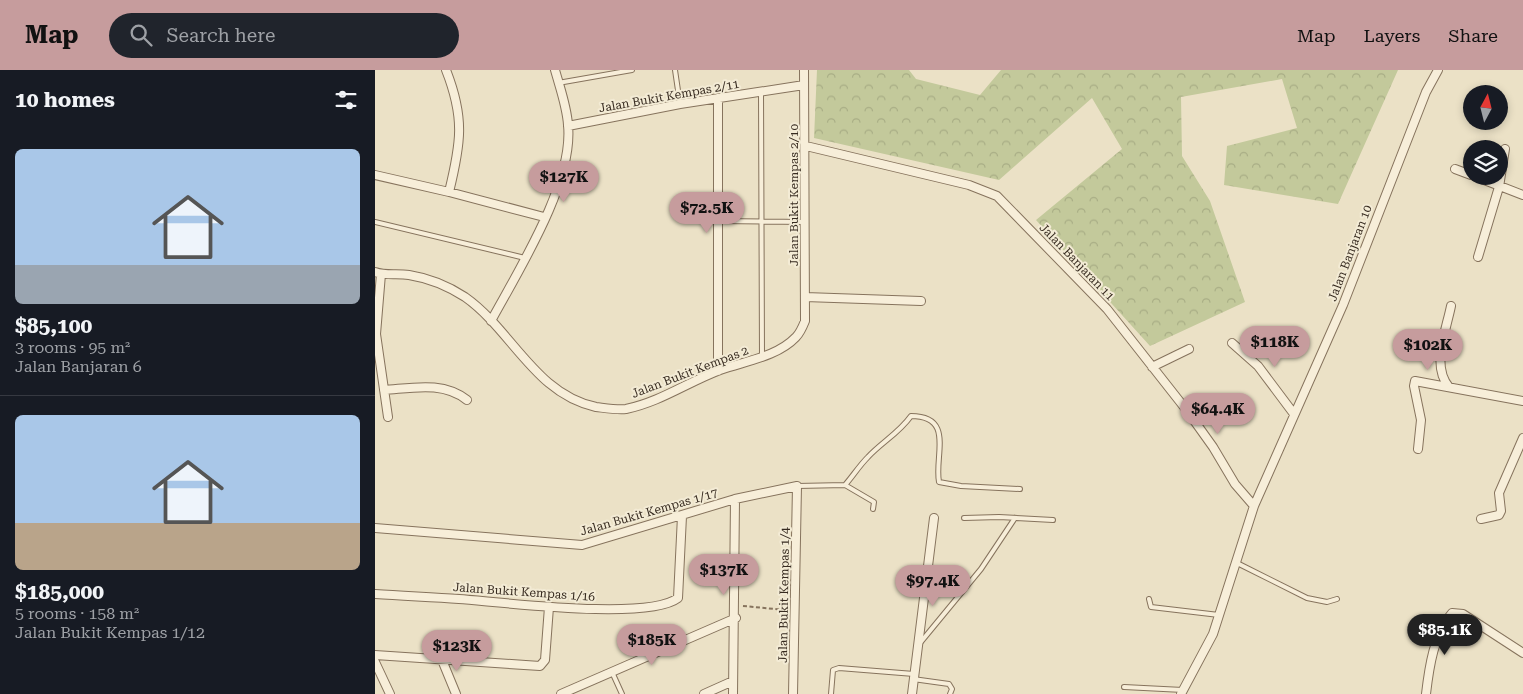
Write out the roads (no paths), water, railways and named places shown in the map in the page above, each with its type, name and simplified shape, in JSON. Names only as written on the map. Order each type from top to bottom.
[{"type":"street","points":[[446,70],[456,96],[460,123],[456,164],[449,192]]},
{"type":"street","points":[[491,321],[525,258],[558,190],[569,126],[555,70]]},
{"type":"street","name":"Jalan Bukit Kempas 2/10","points":[[804,70],[806,146],[805,321]]},
{"type":"street","name":"Jalan Banjaran 10","points":[[1182,692],[1213,634],[1254,506],[1343,305],[1426,92],[1438,70]]},
{"type":"street","name":"Jalan Bukit Kempas 2/11","points":[[569,126],[680,104],[804,85]]},
{"type":"street","points":[[718,98],[719,371]]},
{"type":"street","name":"Jalan Banjaran 11","points":[[806,146],[969,185],[997,196],[1107,308],[1203,433],[1235,484],[1254,506]]},
{"type":"street","points":[[1455,168],[1463,172]]},
{"type":"street","points":[[375,175],[544,217]]},
{"type":"street","points":[[1494,185],[1523,195]]},
{"type":"street","points":[[1478,257],[1499,187]]},
{"type":"street","points":[[378,273],[376,313],[377,356],[388,417]]},
{"type":"street","name":"Jalan Bukit Kempas 2","points":[[378,273],[409,275],[443,285],[466,298],[491,321],[542,379],[559,392],[584,404],[625,409],[664,397],[719,371],[782,348],[797,336],[805,321]]},
{"type":"street","points":[[805,297],[921,301]]},
{"type":"street","points":[[1449,387],[1442,379],[1440,360],[1451,306]]},
{"type":"street","points":[[1232,343],[1258,366],[1294,414]]},
{"type":"street","points":[[1152,367],[1189,349]]},
{"type":"street","points":[[1418,449],[1421,420],[1414,386],[1415,381],[1523,401]]},
{"type":"street","points":[[384,390],[423,387],[440,388],[457,392],[467,400]]},
{"type":"street","points":[[1481,519],[1499,515],[1501,511],[1499,493],[1523,438]]},
{"type":"street","name":"Jalan Bukit Kempas 1/4","points":[[793,694],[797,486]]},
{"type":"street","name":"Jalan Bukit Kempas 1/17","points":[[375,528],[582,545],[682,516],[735,498],[797,486]]},
{"type":"street","points":[[733,694],[736,618],[735,498]]},
{"type":"street","name":"Jalan Bukit Kempas 1/16","points":[[375,594],[600,609],[665,605],[678,598],[682,516]]},
{"type":"street","points":[[911,694],[934,518]]},
{"type":"street","points":[[375,655],[541,666],[545,660],[549,607]]},
{"type":"street","points":[[1426,694],[1437,642],[1445,621],[1451,613],[1463,614],[1523,653]]},
{"type":"street","points":[[561,694],[736,618]]},
{"type":"street","points":[[442,660],[456,694]]},
{"type":"street","points":[[375,662],[390,694]]},
{"type":"street","points":[[704,694],[733,681]]},
{"type":"lane","points":[[558,83],[632,70]]},
{"type":"lane","points":[[675,70],[680,104]]},
{"type":"lane","points":[[761,92],[762,356]]},
{"type":"lane","points":[[718,221],[805,222]]},
{"type":"lane","points":[[375,222],[525,258]]},
{"type":"lane","points":[[845,485],[867,458],[903,427],[911,416],[921,416],[935,423],[940,436],[941,453],[937,472],[939,482],[961,486],[1020,489]]},
{"type":"lane","points":[[797,486],[845,485],[873,502],[873,508]]},
{"type":"lane","points":[[963,518],[1053,520]]},
{"type":"lane","points":[[917,647],[981,569],[1015,518]]},
{"type":"lane","points":[[1235,562],[1307,598],[1327,602],[1337,599]]},
{"type":"lane","points":[[1149,599],[1151,607],[1219,615]]},
{"type":"lane","points":[[831,694],[833,670],[839,668],[913,676],[949,684],[952,689],[950,694]]},
{"type":"lane","points":[[612,672],[622,694]]},
{"type":"lane","points":[[1124,687],[1182,692]]}]
